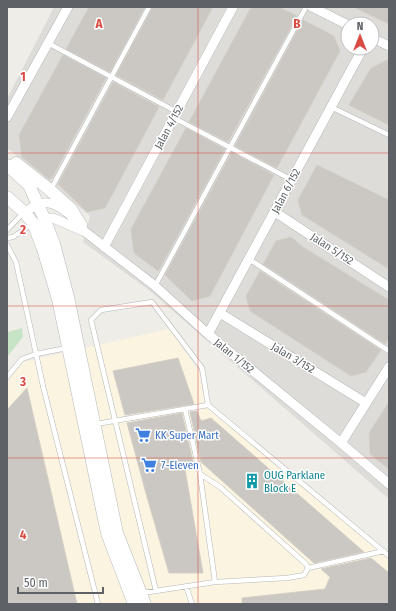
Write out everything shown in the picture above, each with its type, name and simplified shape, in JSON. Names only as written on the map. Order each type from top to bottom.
[{"type":"street","points":[[7,117],[68,7]]},
{"type":"street","name":"Jalan 4/152","points":[[104,247],[233,7]]},
{"type":"street","points":[[312,7],[340,21]]},
{"type":"street","name":"Jalan 6/152","points":[[208,334],[359,56]]},
{"type":"street","points":[[7,157],[50,190],[71,209],[83,228]]},
{"type":"street","points":[[7,165],[29,185],[38,205],[38,221],[43,249],[58,299],[68,348],[90,425]]},
{"type":"street","points":[[7,197],[24,212],[38,221],[54,244],[68,297],[107,533],[141,601]]},
{"type":"street","points":[[24,212],[45,202],[52,203],[61,208],[83,228]]},
{"type":"street","name":"Jalan 5/152","points":[[275,212],[389,287]]},
{"type":"street","points":[[38,221],[53,218],[83,228]]},
{"type":"street","name":"Jalan 1/152","points":[[83,228],[104,247],[155,286],[208,334],[389,484]]},
{"type":"street","name":"Jalan 3/152","points":[[220,313],[366,403]]},
{"type":"street","points":[[341,443],[389,367]]},
{"type":"lane","points":[[50,190],[149,7]]},
{"type":"lane","points":[[155,286],[306,7]]},
{"type":"lane","points":[[48,43],[111,77],[230,147],[292,180]]},
{"type":"lane","points":[[331,107],[389,135]]},
{"type":"lane","points":[[7,230],[24,212]]},
{"type":"lane","points":[[7,238],[38,221]]},
{"type":"lane","points":[[7,245],[16,262],[42,386],[98,604]]},
{"type":"lane","points":[[249,259],[389,351]]},
{"type":"lane","points":[[156,591],[91,320],[101,310],[152,302],[202,368],[208,405],[389,556]]},
{"type":"lane","points":[[7,377],[22,359],[36,354],[68,348]]},
{"type":"lane","points":[[90,425],[208,405]]},
{"type":"lane","points":[[185,409],[200,474],[215,582]]},
{"type":"lane","points":[[200,474],[220,487],[306,564],[308,568]]},
{"type":"lane","points":[[141,601],[156,591],[186,586],[215,582],[287,578],[304,575],[308,568],[384,551]]},
{"type":"lane","points":[[186,586],[192,604]]},
{"type":"shaded area","points":[[54,7],[389,7],[389,499],[150,291],[83,242],[90,216],[7,148],[7,99]]},
{"type":"shaded area","points":[[169,329],[199,371],[207,407],[389,559],[389,604],[7,604],[7,382],[23,362]]},
{"type":"green space","points":[[22,328],[23,337],[7,357],[7,329],[8,332]]},
{"type":"building","points":[[89,7],[145,7],[110,72],[66,49]]},
{"type":"building","points":[[153,7],[213,7],[163,100],[116,75]]},
{"type":"building","points":[[255,7],[279,7],[297,16],[228,142],[189,122],[250,9]]},
{"type":"building","points":[[354,7],[389,7],[389,24],[380,20],[380,16],[372,16]]},
{"type":"building","points":[[303,20],[334,36],[340,51],[277,168],[235,146]]},
{"type":"building","points":[[63,55],[106,78],[50,180],[22,157],[19,135]]},
{"type":"building","points":[[389,59],[389,125],[349,105],[371,68]]},
{"type":"building","points":[[113,82],[159,107],[105,208],[87,212],[58,184]]},
{"type":"building","points":[[186,128],[225,149],[158,271],[134,253],[131,229]]},
{"type":"building","points":[[232,152],[274,175],[210,296],[192,301],[165,275]]},
{"type":"building","points":[[317,165],[389,200],[389,269],[302,215],[298,200]]},
{"type":"building","points":[[291,237],[303,247],[389,300],[389,338],[385,344],[263,264],[276,241]]},
{"type":"building","points":[[260,271],[381,350],[366,372],[351,376],[250,311],[246,296]]},
{"type":"building","points":[[178,358],[194,404],[125,415],[113,371]]},
{"type":"building","points":[[27,388],[77,604],[7,604],[7,410]]},
{"type":"building","points":[[389,402],[389,469],[370,454],[369,433]]},
{"type":"building","points":[[197,411],[201,421],[211,418],[364,552],[314,563],[201,462],[190,412]]},
{"type":"building","points":[[182,413],[193,462],[184,464],[203,573],[169,573],[127,423]]},
{"type":"building","points":[[371,558],[389,573],[389,604],[242,604],[242,598],[325,589],[330,577],[321,569]]},
{"type":"place","name":"KK Super Mart","points":[[143,435]]},
{"type":"place","name":"7-Eleven","points":[[149,465]]},
{"type":"place","name":"OUG Parklane Block E","points":[[252,481]]}]
